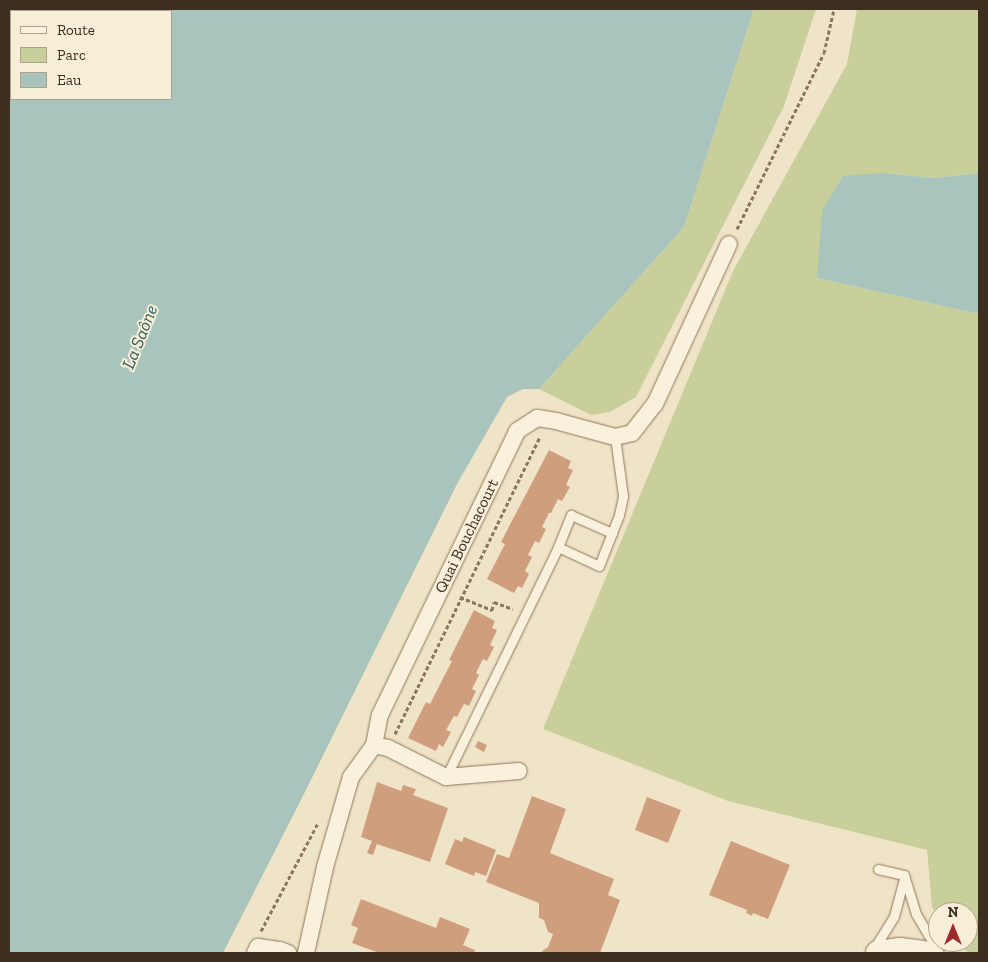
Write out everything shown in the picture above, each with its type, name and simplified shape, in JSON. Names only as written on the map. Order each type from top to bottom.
[{"type":"street","points":[[615,437],[632,433],[655,404],[729,244]]},
{"type":"street","name":"Quai Bouchacourt","points":[[306,953],[325,867],[351,777],[381,747],[380,715],[517,431],[537,418],[615,437]]},
{"type":"street","points":[[381,747],[446,777],[519,771]]},
{"type":"street","points":[[256,950],[280,950],[288,953]]},
{"type":"street","points":[[878,953],[900,950],[923,953]]},
{"type":"lane","points":[[558,547],[599,566],[619,515],[623,496],[615,437]]},
{"type":"lane","points":[[446,777],[526,615],[571,515],[612,533]]},
{"type":"lane","points":[[878,869],[904,875],[916,914],[939,953]]},
{"type":"lane","points":[[871,953],[894,916],[904,878]]},
{"type":"path","points":[[729,244],[824,53],[834,9]]},
{"type":"path","points":[[381,747],[461,598],[549,420]]},
{"type":"path","points":[[442,587],[461,598],[492,610],[494,602],[526,615]]},
{"type":"green space","points":[[754,9],[816,9],[784,106],[636,397],[610,412],[591,415],[539,389],[684,227]]},
{"type":"green space","points":[[857,9],[979,9],[979,173],[934,178],[885,173],[817,278],[979,314],[979,953],[968,952],[978,952],[978,902],[932,902],[927,850],[728,801],[543,729],[733,271],[847,64]]},
{"type":"water","name":"La Saône","points":[[9,9],[754,9],[684,227],[539,389],[523,389],[507,397],[457,484],[223,953],[9,953]]},
{"type":"water","points":[[885,173],[934,178],[979,173],[979,314],[817,278],[822,211],[843,176]]},
{"type":"building","points":[[549,450],[571,461],[568,468],[573,470],[566,485],[570,487],[562,501],[558,499],[551,513],[549,513],[542,527],[546,529],[539,543],[535,541],[528,555],[532,557],[525,571],[529,574],[522,588],[518,586],[514,593],[487,579],[505,544],[501,542]]},
{"type":"building","points":[[474,610],[495,621],[492,628],[497,630],[490,645],[494,647],[487,661],[483,659],[476,673],[479,675],[472,689],[476,691],[469,706],[464,704],[457,717],[454,716],[446,730],[451,732],[443,747],[439,744],[436,751],[408,738],[426,702],[430,704],[452,661],[449,660]]},
{"type":"building","points":[[478,741],[487,745],[484,752],[475,747]]},
{"type":"building","points":[[377,782],[401,791],[403,785],[416,789],[413,795],[448,808],[430,862],[377,844],[373,855],[367,853],[372,841],[361,837]]},
{"type":"building","points":[[532,796],[566,809],[550,853],[614,879],[608,895],[620,900],[600,953],[543,953],[542,951],[548,947],[553,934],[548,932],[544,920],[539,918],[539,903],[486,882],[497,854],[509,858]]},
{"type":"building","points":[[647,797],[681,810],[668,843],[635,830]]},
{"type":"building","points":[[464,837],[496,850],[486,876],[475,872],[474,876],[445,864],[455,839],[462,842]]},
{"type":"building","points":[[731,841],[790,865],[768,919],[753,913],[752,916],[746,913],[747,910],[709,895]]},
{"type":"building","points":[[361,899],[436,928],[440,917],[470,929],[463,945],[475,950],[474,953],[379,953],[352,943],[358,928],[351,925]]}]
